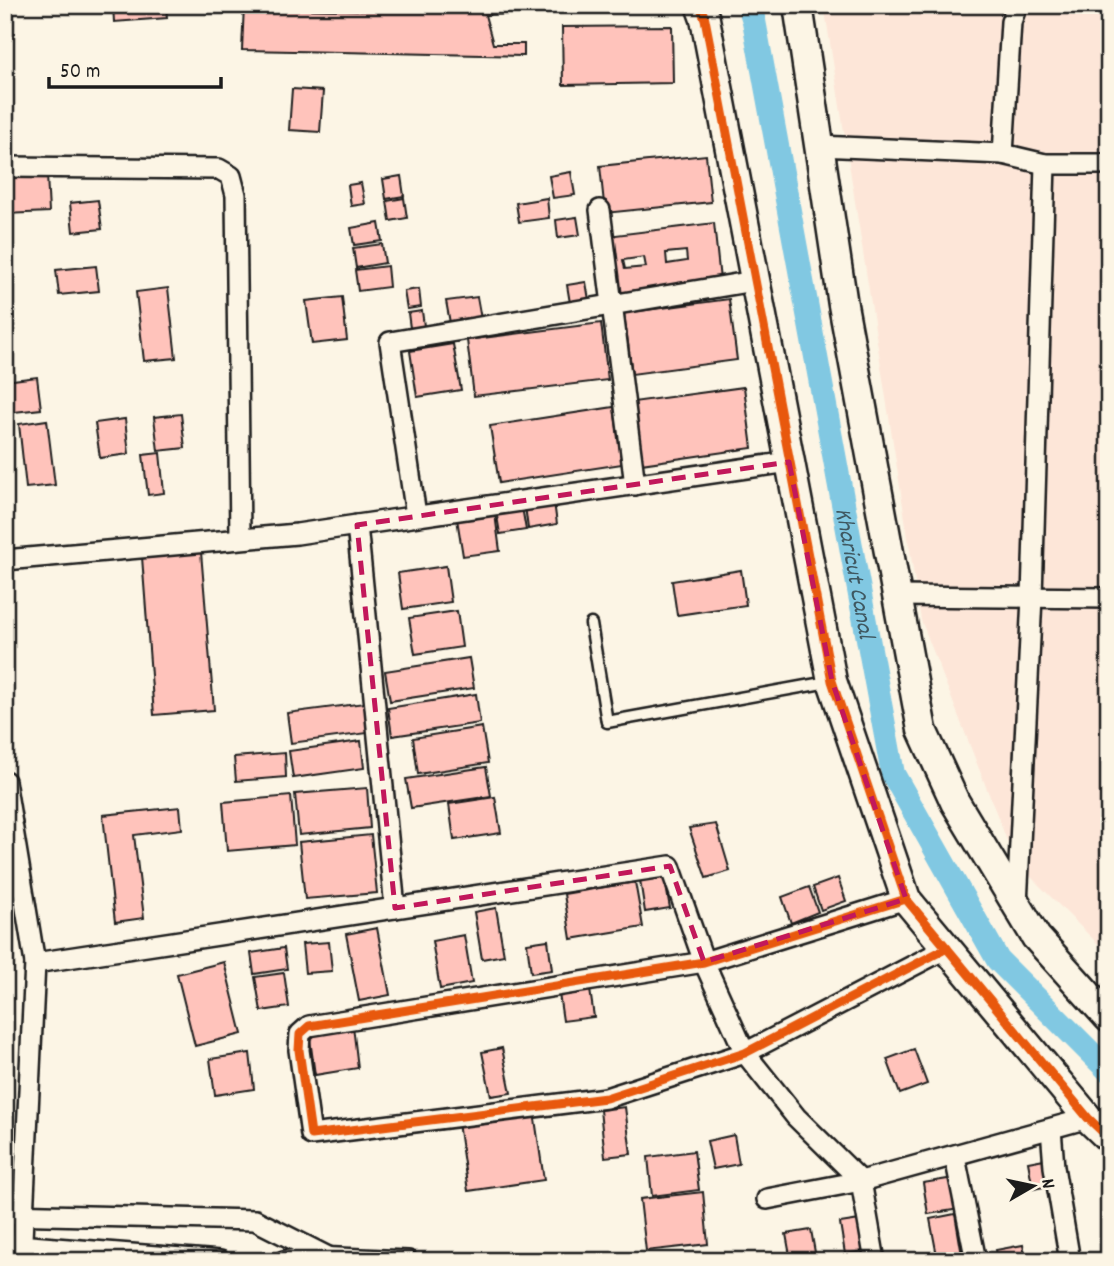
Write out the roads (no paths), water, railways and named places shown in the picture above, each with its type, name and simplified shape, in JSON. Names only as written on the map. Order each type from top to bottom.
[{"type":"street","points":[[700,5],[705,19],[832,681],[906,899],[1088,1118],[1109,1138]]},
{"type":"street","points":[[798,5],[843,305],[922,730],[954,802],[1036,937],[1109,1018]]},
{"type":"street","points":[[1003,154],[1011,22],[1017,5]]},
{"type":"street","points":[[819,146],[1003,154],[1045,164],[1109,164]]},
{"type":"street","points":[[1017,906],[1032,597],[1045,164]]},
{"type":"street","points":[[5,167],[219,169],[231,176],[236,195],[240,538]]},
{"type":"street","points":[[600,210],[635,485]]},
{"type":"street","points":[[416,515],[390,342],[754,281]]},
{"type":"street","points":[[5,560],[296,534],[789,462]]},
{"type":"street","points":[[357,525],[395,908]]},
{"type":"street","points":[[897,596],[1109,598]]},
{"type":"street","points":[[5,781],[35,963],[14,1215],[16,1250],[220,1261]]},
{"type":"street","points":[[35,963],[670,866],[704,962],[745,1053],[796,1117],[861,1181],[875,1261]]},
{"type":"street","points":[[906,899],[704,962],[309,1026],[300,1034],[299,1050],[311,1135],[606,1098],[745,1053],[947,948]]},
{"type":"street","points":[[767,1199],[861,1181],[1088,1118]]},
{"type":"street","points":[[1051,1129],[1054,1167],[1070,1261]]},
{"type":"street","points":[[955,1157],[976,1261]]},
{"type":"street","points":[[14,1215],[255,1220],[330,1258]]},
{"type":"street","points":[[284,1261],[330,1258],[408,1261]]},
{"type":"lane","points":[[590,624],[607,722],[832,681]]},
{"type":"waterway","name":"Kharicut Canal","points":[[749,5],[893,774],[998,960],[1109,1071]]}]
